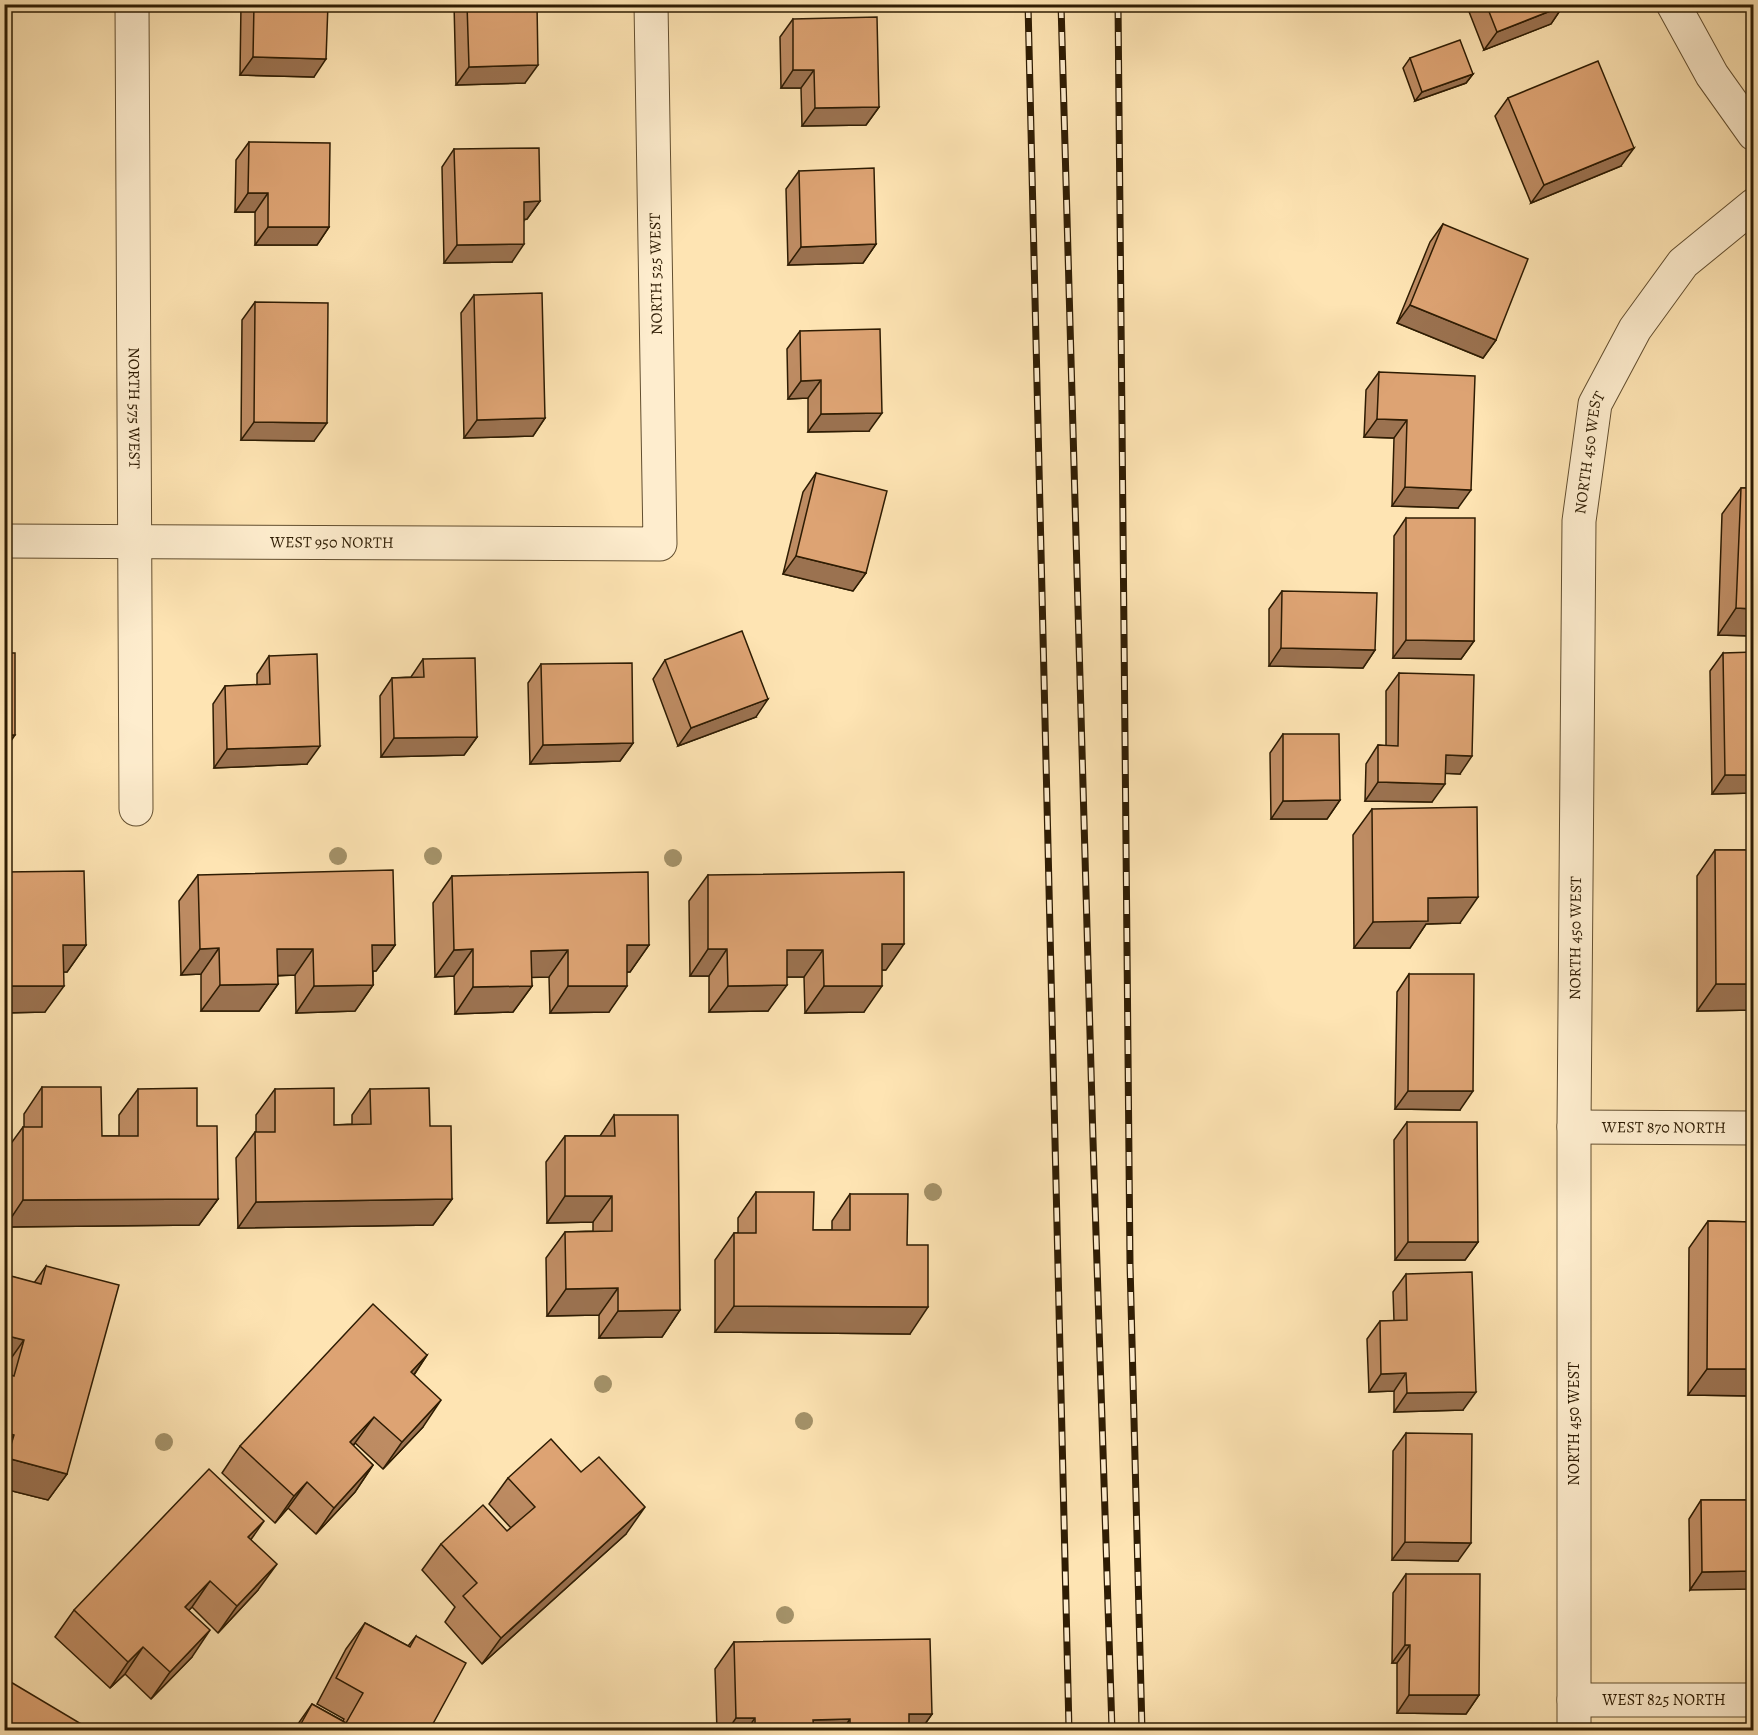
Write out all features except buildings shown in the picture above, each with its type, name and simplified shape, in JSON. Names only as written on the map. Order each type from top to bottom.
[{"type":"street","name":"NORTH 575 WEST","points":[[132,4],[136,809]]},
{"type":"street","name":"NORTH 525 WEST","points":[[651,4],[660,544]]},
{"type":"street","points":[[1673,4],[1712,75],[1754,134]]},
{"type":"street","name":"NORTH 450 WEST","points":[[1574,1715],[1574,1127],[1579,521],[1595,404],[1635,329],[1683,263],[1754,205]]},
{"type":"street","name":"WEST 950 NORTH","points":[[4,541],[660,544]]},
{"type":"street","name":"WEST 870 NORTH","points":[[1574,1127],[1754,1128]]},
{"type":"street","name":"WEST 825 NORTH","points":[[1574,1715],[1754,1700]]},
{"type":"railway","points":[[1028,4],[1069,1730]]},
{"type":"railway","points":[[1061,4],[1112,1730]]},
{"type":"railway","points":[[1118,4],[1130,1264],[1142,1730]]}]
